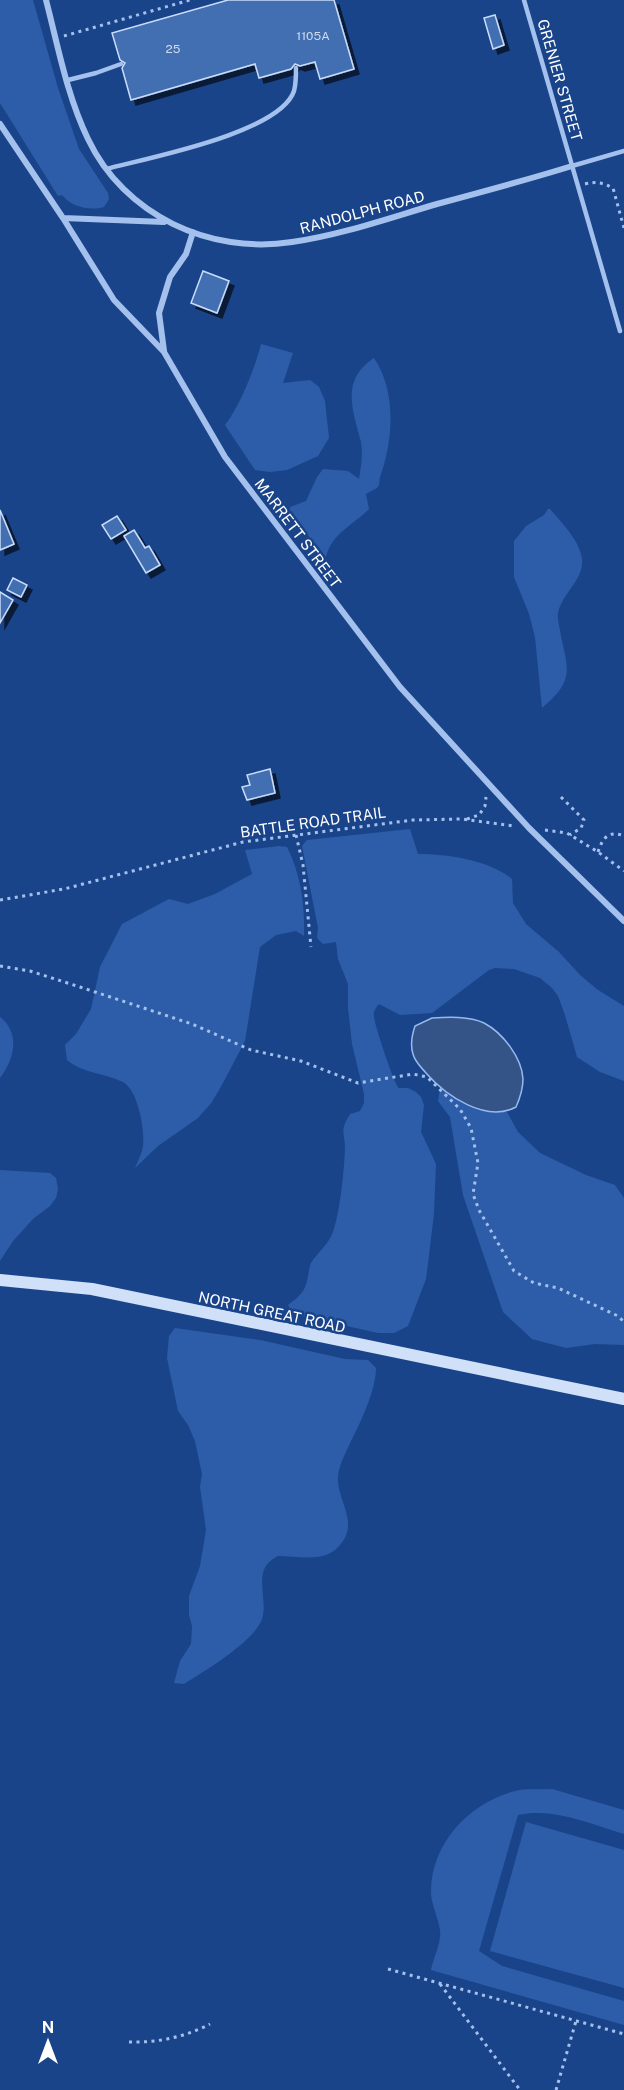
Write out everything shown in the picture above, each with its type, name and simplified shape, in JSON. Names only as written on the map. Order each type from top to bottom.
[{"type":"main road","name":"NORTH GREAT ROAD","points":[[0,1280],[92,1289],[624,1399]]},
{"type":"street","name":"RANDOLPH ROAD","points":[[46,0],[68,80],[88,140],[106,169],[133,200],[166,222],[213,239],[254,244],[290,243],[339,233],[572,166]]},
{"type":"street","name":"MARRETT STREET","points":[[0,124],[114,300],[164,352],[225,457],[400,687],[529,828],[624,921]]},
{"type":"street","points":[[63,218],[166,222]]},
{"type":"street","points":[[164,352],[159,313],[170,277],[186,254],[193,232]]},
{"type":"lane","name":"GRENIER STREET","points":[[524,0],[620,331]]},
{"type":"lane","points":[[68,80],[121,64]]},
{"type":"lane","points":[[106,169],[226,136],[261,122],[281,109],[294,91],[296,68]]},
{"type":"lane","points":[[572,166],[624,152]]},
{"type":"path","points":[[56,38],[190,0]]},
{"type":"path","points":[[578,186],[595,182],[603,183],[613,189],[624,228]]},
{"type":"path","points":[[465,819],[480,815],[483,810],[486,799],[485,781]]},
{"type":"path","points":[[561,797],[566,804],[581,815],[584,824],[570,835]]},
{"type":"path","name":"BATTLE ROAD TRAIL","points":[[0,900],[64,889],[243,842],[413,820],[465,819],[570,835],[624,871]]},
{"type":"path","points":[[598,852],[601,841],[608,835],[616,832],[624,836]]},
{"type":"path","points":[[296,836],[303,865],[311,947]]},
{"type":"path","points":[[0,966],[30,971],[192,1024],[251,1050],[301,1061],[358,1083],[413,1074],[428,1077],[460,1109],[471,1128],[478,1163],[473,1194],[479,1210],[514,1271],[534,1283],[558,1288],[618,1316],[624,1322]]},
{"type":"path","points":[[388,1969],[624,2034]]},
{"type":"path","points":[[439,1983],[520,2090]]},
{"type":"path","points":[[556,2090],[576,2021]]},
{"type":"path","points":[[129,2042],[149,2043],[194,2033],[210,2024]]},
{"type":"shaded area","points":[[0,0],[33,0],[58,88],[79,149],[108,193],[109,199],[104,207],[81,207],[62,195],[58,196],[0,103]]},
{"type":"shaded area","points":[[261,344],[293,353],[283,383],[310,380],[319,387],[325,401],[329,438],[318,456],[287,470],[270,472],[255,470],[225,425],[246,386]]},
{"type":"shaded area","points":[[374,358],[381,371],[389,401],[388,448],[379,485],[366,494],[369,509],[338,536],[326,557],[302,528],[291,521],[290,507],[306,501],[323,469],[348,471],[359,479],[362,446],[353,408],[353,386],[356,376]]},
{"type":"shaded area","points":[[548,509],[560,520],[574,539],[581,552],[582,567],[558,613],[566,659],[566,676],[559,691],[542,708],[535,637],[529,614],[514,577],[514,541],[526,526],[544,515]]},
{"type":"shaded area","points":[[410,829],[418,854],[467,859],[492,867],[512,879],[513,903],[526,924],[559,952],[580,975],[598,990],[624,1006],[624,1081],[600,1072],[577,1057],[558,996],[540,978],[514,969],[489,970],[432,1013],[400,1015],[379,1004],[374,1011],[374,1017],[389,1066],[399,1088],[408,1088],[421,1097],[424,1105],[421,1132],[436,1164],[434,1214],[426,1279],[408,1326],[394,1333],[378,1333],[302,1316],[290,1309],[288,1305],[304,1289],[311,1263],[333,1232],[343,1180],[344,1128],[350,1114],[360,1111],[364,1103],[352,1044],[348,984],[338,959],[336,942],[323,944],[317,938],[318,928],[302,846],[307,840]]},
{"type":"shaded area","points":[[287,847],[299,879],[304,913],[304,936],[296,931],[276,935],[260,947],[245,1041],[223,1083],[212,1102],[198,1118],[158,1146],[135,1168],[142,1151],[143,1139],[142,1121],[133,1093],[123,1082],[86,1070],[67,1060],[65,1045],[76,1034],[91,1009],[100,967],[122,924],[169,899],[188,904],[215,894],[252,874],[245,850]]},
{"type":"shaded area","points":[[0,1017],[11,1031],[13,1047],[9,1063],[0,1078]]},
{"type":"shaded area","points":[[432,1018],[472,1019],[484,1023],[498,1033],[510,1047],[522,1071],[522,1086],[516,1107],[492,1112],[480,1109],[455,1098],[434,1082],[418,1064],[412,1047],[415,1026]]},
{"type":"shaded area","points":[[440,1089],[479,1108],[507,1112],[518,1132],[540,1153],[586,1175],[615,1185],[624,1198],[624,1345],[595,1344],[566,1348],[532,1339],[503,1312],[463,1195],[450,1117],[438,1101]]},
{"type":"shaded area","points":[[0,1170],[50,1173],[56,1178],[58,1189],[56,1198],[50,1206],[33,1219],[13,1241],[0,1261]]},
{"type":"shaded area","points":[[175,1328],[260,1340],[345,1359],[368,1360],[376,1368],[374,1386],[343,1458],[338,1476],[340,1494],[348,1520],[345,1537],[339,1546],[326,1555],[319,1557],[278,1556],[270,1562],[262,1576],[264,1611],[257,1628],[228,1655],[184,1684],[174,1683],[180,1661],[191,1644],[189,1596],[200,1566],[206,1530],[200,1487],[202,1474],[195,1441],[178,1411],[167,1358],[169,1336]]},
{"type":"shaded area","points":[[552,1789],[624,1810],[624,1834],[558,1815],[531,1813],[518,1815],[479,1951],[502,1966],[624,2001],[624,2025],[431,1970],[440,1934],[431,1894],[432,1876],[437,1858],[455,1828],[482,1805],[498,1797],[519,1790]]},
{"type":"shaded area","points":[[526,1822],[624,1850],[624,1988],[490,1951]]},
{"type":"building","points":[[228,0],[334,0],[354,69],[320,79],[315,62],[300,66],[295,64],[291,69],[259,78],[255,64],[131,100],[122,68],[125,63],[120,60],[112,33]]},
{"type":"building","points":[[495,15],[504,45],[493,49],[484,18]]},
{"type":"building","points":[[203,271],[229,281],[217,313],[191,303]]},
{"type":"building","points":[[0,510],[14,544],[0,550]]},
{"type":"building","points":[[117,516],[126,530],[111,539],[102,525]]},
{"type":"building","points":[[134,530],[145,548],[149,546],[160,565],[146,573],[124,536]]},
{"type":"building","points":[[13,578],[27,585],[21,597],[7,590]]},
{"type":"building","points":[[0,592],[13,600],[0,623]]},
{"type":"building","points":[[270,769],[275,793],[247,800],[242,787],[250,785],[247,775]]}]
